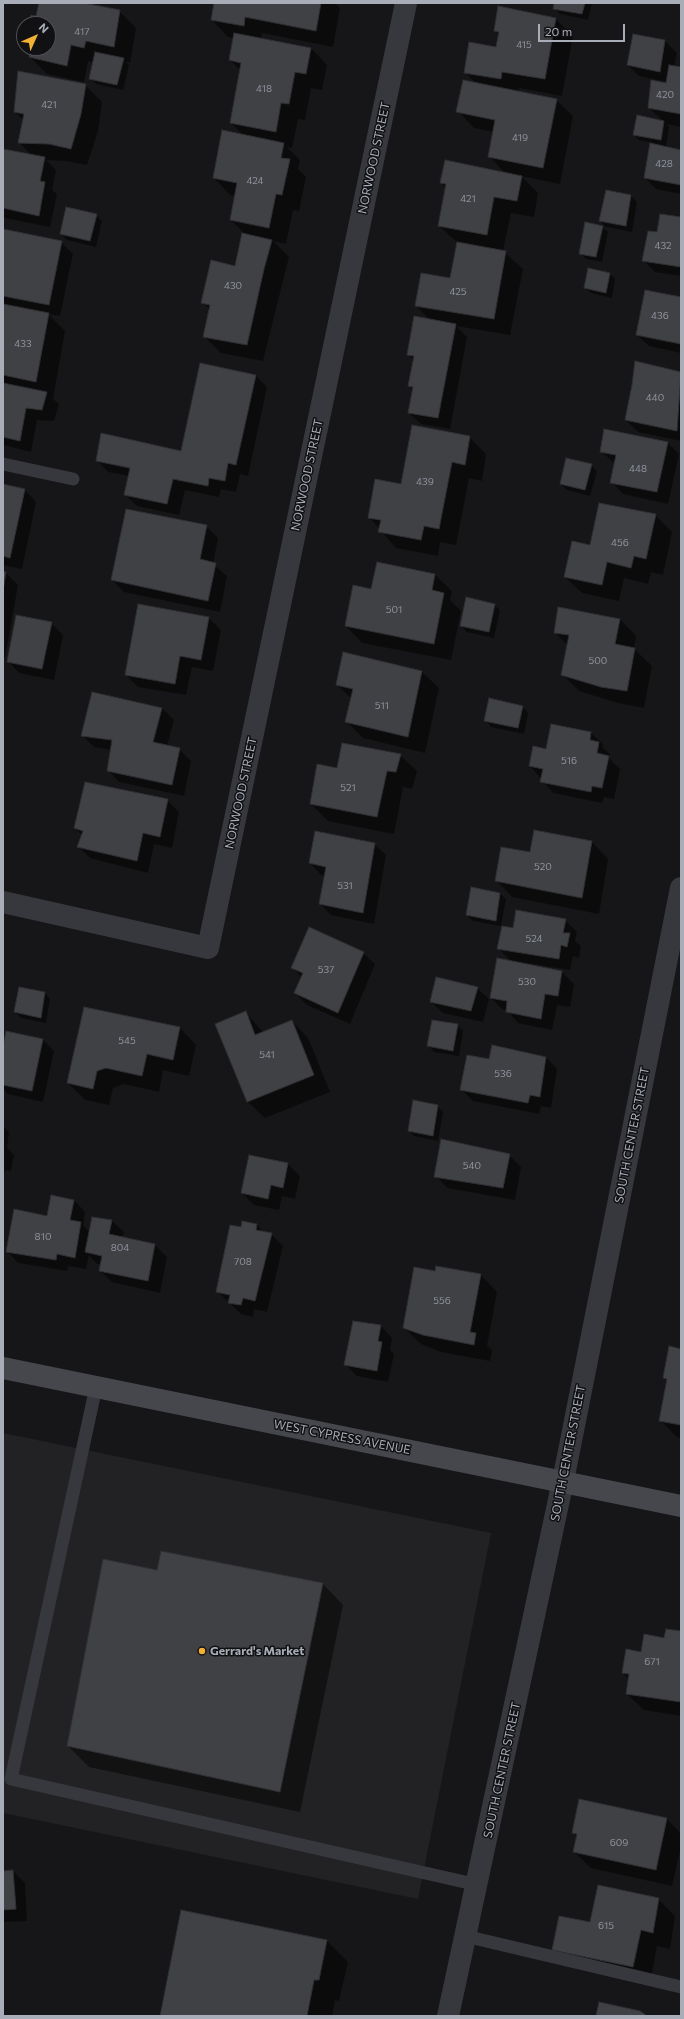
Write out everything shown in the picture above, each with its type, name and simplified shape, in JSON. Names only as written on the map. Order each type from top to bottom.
[{"type":"main road","name":"WEST CYPRESS AVENUE","points":[[3,1368],[681,1506]]},
{"type":"street","name":"NORWOOD STREET","points":[[3,902],[208,948],[406,3]]},
{"type":"street","name":"SOUTH CENTER STREET","points":[[448,2016],[465,1936],[478,1885],[563,1481],[681,888]]},
{"type":"lane","points":[[3,464],[73,479]]},
{"type":"lane","points":[[96,1387],[11,1779],[478,1885]]},
{"type":"lane","points":[[465,1936],[681,1987]]},
{"type":"shaded area","points":[[3,1433],[491,1533],[418,1899],[3,1813]]},
{"type":"building","points":[[39,3],[84,3],[120,10],[114,47],[86,41],[84,48],[71,45],[67,66],[29,57],[56,56],[56,16],[36,16]]},
{"type":"building","points":[[214,3],[321,3],[316,31],[245,17],[244,26],[211,20]]},
{"type":"building","points":[[554,3],[585,3],[582,14],[553,9]]},
{"type":"building","points":[[498,6],[556,18],[545,79],[502,72],[501,79],[464,73],[469,42],[496,47],[499,32],[494,31]]},
{"type":"building","points":[[234,33],[311,48],[306,74],[295,72],[289,104],[281,103],[276,132],[230,123],[241,63],[229,60]]},
{"type":"building","points":[[633,34],[665,40],[660,72],[627,65]]},
{"type":"building","points":[[95,52],[124,58],[117,85],[89,79]]},
{"type":"building","points":[[669,65],[681,67],[681,114],[648,108],[651,80],[666,83]]},
{"type":"building","points":[[18,71],[86,84],[81,114],[71,149],[49,144],[18,143],[24,114],[14,112]]},
{"type":"building","points":[[463,80],[557,99],[543,168],[488,157],[495,120],[456,112]]},
{"type":"building","points":[[637,115],[664,121],[661,140],[633,135]]},
{"type":"building","points":[[222,130],[284,143],[281,158],[290,159],[282,195],[276,194],[269,228],[230,220],[237,183],[213,178]]},
{"type":"building","points":[[650,143],[681,150],[681,185],[644,178]]},
{"type":"building","points":[[3,149],[45,157],[40,181],[45,182],[39,216],[3,208]]},
{"type":"building","points":[[445,160],[522,176],[517,201],[494,197],[487,235],[438,226],[446,184],[440,183]]},
{"type":"building","points":[[606,190],[631,195],[626,226],[599,221]]},
{"type":"building","points":[[66,207],[97,214],[90,241],[60,234]]},
{"type":"building","points":[[660,214],[681,217],[681,267],[642,261],[648,231],[657,232]]},
{"type":"building","points":[[585,222],[603,226],[596,257],[579,254]]},
{"type":"building","points":[[3,229],[62,241],[49,305],[3,296]]},
{"type":"building","points":[[242,233],[272,240],[247,345],[203,337],[210,305],[201,303],[211,260],[235,266]]},
{"type":"building","points":[[457,242],[506,251],[494,319],[415,306],[421,273],[450,278]]},
{"type":"building","points":[[588,268],[610,273],[606,293],[584,288]]},
{"type":"building","points":[[645,290],[681,297],[681,344],[636,335]]},
{"type":"building","points":[[3,304],[49,313],[36,382],[3,375]]},
{"type":"building","points":[[414,316],[456,324],[438,418],[408,413],[413,387],[408,386],[414,356],[407,355]]},
{"type":"building","points":[[635,361],[681,372],[677,431],[625,420]]},
{"type":"building","points":[[200,363],[256,375],[236,465],[228,463],[225,481],[209,478],[208,486],[173,479],[167,504],[124,495],[130,468],[96,461],[101,433],[181,451]]},
{"type":"building","points":[[3,383],[47,392],[42,410],[26,408],[20,441],[3,437]]},
{"type":"building","points":[[412,425],[470,436],[465,465],[452,462],[439,529],[424,526],[421,540],[378,532],[381,520],[368,518],[375,479],[401,484]]},
{"type":"building","points":[[604,429],[668,442],[657,492],[610,483],[616,455],[600,452]]},
{"type":"building","points":[[566,458],[592,464],[585,490],[560,484]]},
{"type":"building","points":[[3,484],[25,489],[10,558],[3,556]]},
{"type":"building","points":[[599,503],[656,514],[646,559],[634,556],[631,568],[607,562],[602,585],[564,577],[572,541],[590,545]]},
{"type":"building","points":[[126,509],[207,525],[200,559],[216,563],[208,601],[111,580]]},
{"type":"building","points":[[377,562],[435,574],[432,590],[444,593],[434,644],[345,626],[353,585],[371,589]]},
{"type":"building","points":[[3,571],[6,572],[3,591]]},
{"type":"building","points":[[466,597],[495,604],[489,632],[460,626]]},
{"type":"building","points":[[138,604],[209,617],[201,660],[180,656],[175,684],[125,675]]},
{"type":"building","points":[[558,607],[620,619],[615,644],[635,648],[627,691],[601,687],[561,675],[569,635],[554,633]]},
{"type":"building","points":[[16,615],[52,622],[42,669],[7,662]]},
{"type":"building","points":[[343,652],[422,671],[408,737],[345,722],[353,689],[336,685]]},
{"type":"building","points":[[92,692],[162,708],[153,742],[180,748],[172,785],[107,771],[112,740],[81,736]]},
{"type":"building","points":[[489,698],[523,706],[518,728],[484,721]]},
{"type":"building","points":[[551,724],[591,732],[590,740],[599,742],[597,753],[609,756],[602,788],[592,786],[591,792],[540,782],[543,769],[529,766],[533,746],[546,749]]},
{"type":"building","points":[[342,743],[401,754],[396,772],[387,771],[377,817],[310,804],[317,764],[337,768]]},
{"type":"building","points":[[85,782],[168,799],[160,837],[143,833],[137,861],[77,847],[83,831],[74,828]]},
{"type":"building","points":[[534,830],[592,841],[582,898],[495,881],[501,847],[530,852]]},
{"type":"building","points":[[315,831],[375,843],[363,913],[319,904],[326,867],[309,863]]},
{"type":"building","points":[[471,887],[500,893],[496,921],[466,915]]},
{"type":"building","points":[[516,910],[566,919],[563,933],[570,933],[567,947],[561,945],[559,959],[497,949],[502,926],[513,928]]},
{"type":"building","points":[[309,927],[364,952],[338,1013],[294,993],[303,973],[291,968]]},
{"type":"building","points":[[497,958],[562,971],[558,996],[545,994],[541,1019],[506,1012],[507,1001],[490,998]]},
{"type":"building","points":[[436,977],[478,987],[471,1011],[430,1002]]},
{"type":"building","points":[[19,987],[45,992],[41,1018],[14,1012]]},
{"type":"building","points":[[84,1007],[180,1027],[173,1060],[147,1054],[142,1076],[106,1068],[97,1071],[93,1089],[67,1083]]},
{"type":"building","points":[[246,1011],[255,1035],[292,1020],[314,1075],[247,1102],[215,1024]]},
{"type":"building","points":[[432,1020],[458,1024],[453,1051],[427,1046]]},
{"type":"building","points":[[6,1031],[43,1039],[32,1091],[3,1085],[3,1046]]},
{"type":"building","points":[[492,1045],[546,1057],[540,1097],[530,1095],[528,1103],[460,1090],[467,1055],[489,1059]]},
{"type":"building","points":[[413,1100],[438,1105],[433,1136],[408,1131]]},
{"type":"building","points":[[441,1139],[510,1154],[503,1188],[434,1177]]},
{"type":"building","points":[[249,1155],[288,1163],[283,1188],[271,1185],[268,1199],[241,1193]]},
{"type":"building","points":[[51,1195],[74,1200],[70,1220],[81,1222],[75,1258],[57,1254],[56,1260],[6,1252],[14,1209],[47,1216]]},
{"type":"building","points":[[92,1217],[112,1220],[109,1234],[155,1244],[148,1281],[99,1271],[102,1256],[85,1252]]},
{"type":"building","points":[[242,1221],[257,1224],[256,1230],[272,1233],[255,1301],[243,1298],[241,1305],[228,1303],[230,1295],[216,1292],[230,1225],[241,1227]]},
{"type":"building","points":[[436,1266],[481,1274],[470,1332],[476,1333],[474,1345],[423,1335],[403,1328],[414,1267],[435,1271]]},
{"type":"building","points":[[353,1321],[381,1325],[378,1341],[382,1342],[377,1371],[344,1365]]},
{"type":"building","points":[[669,1346],[681,1349],[681,1425],[659,1421],[667,1379],[663,1378]]},
{"type":"building","points":[[161,1551],[323,1583],[280,1792],[67,1746],[103,1559],[157,1570]]},
{"type":"building","points":[[666,1629],[681,1631],[681,1702],[626,1694],[629,1674],[622,1673],[626,1649],[641,1652],[644,1634],[664,1638]]},
{"type":"building","points":[[579,1799],[667,1818],[656,1870],[573,1852],[577,1834],[572,1833]]},
{"type":"building","points":[[13,1870],[16,1909],[3,1910],[3,1871]]},
{"type":"building","points":[[598,1885],[659,1898],[653,1933],[641,1930],[633,1967],[552,1950],[559,1916],[590,1922]]},
{"type":"building","points":[[181,1910],[327,1940],[319,1980],[314,1980],[307,2016],[160,2016]]},
{"type":"building","points":[[599,2002],[640,2011],[647,2016],[596,2016]]},
{"type":"place","name":"Gerrard's Market","points":[[202,1651]]}]
